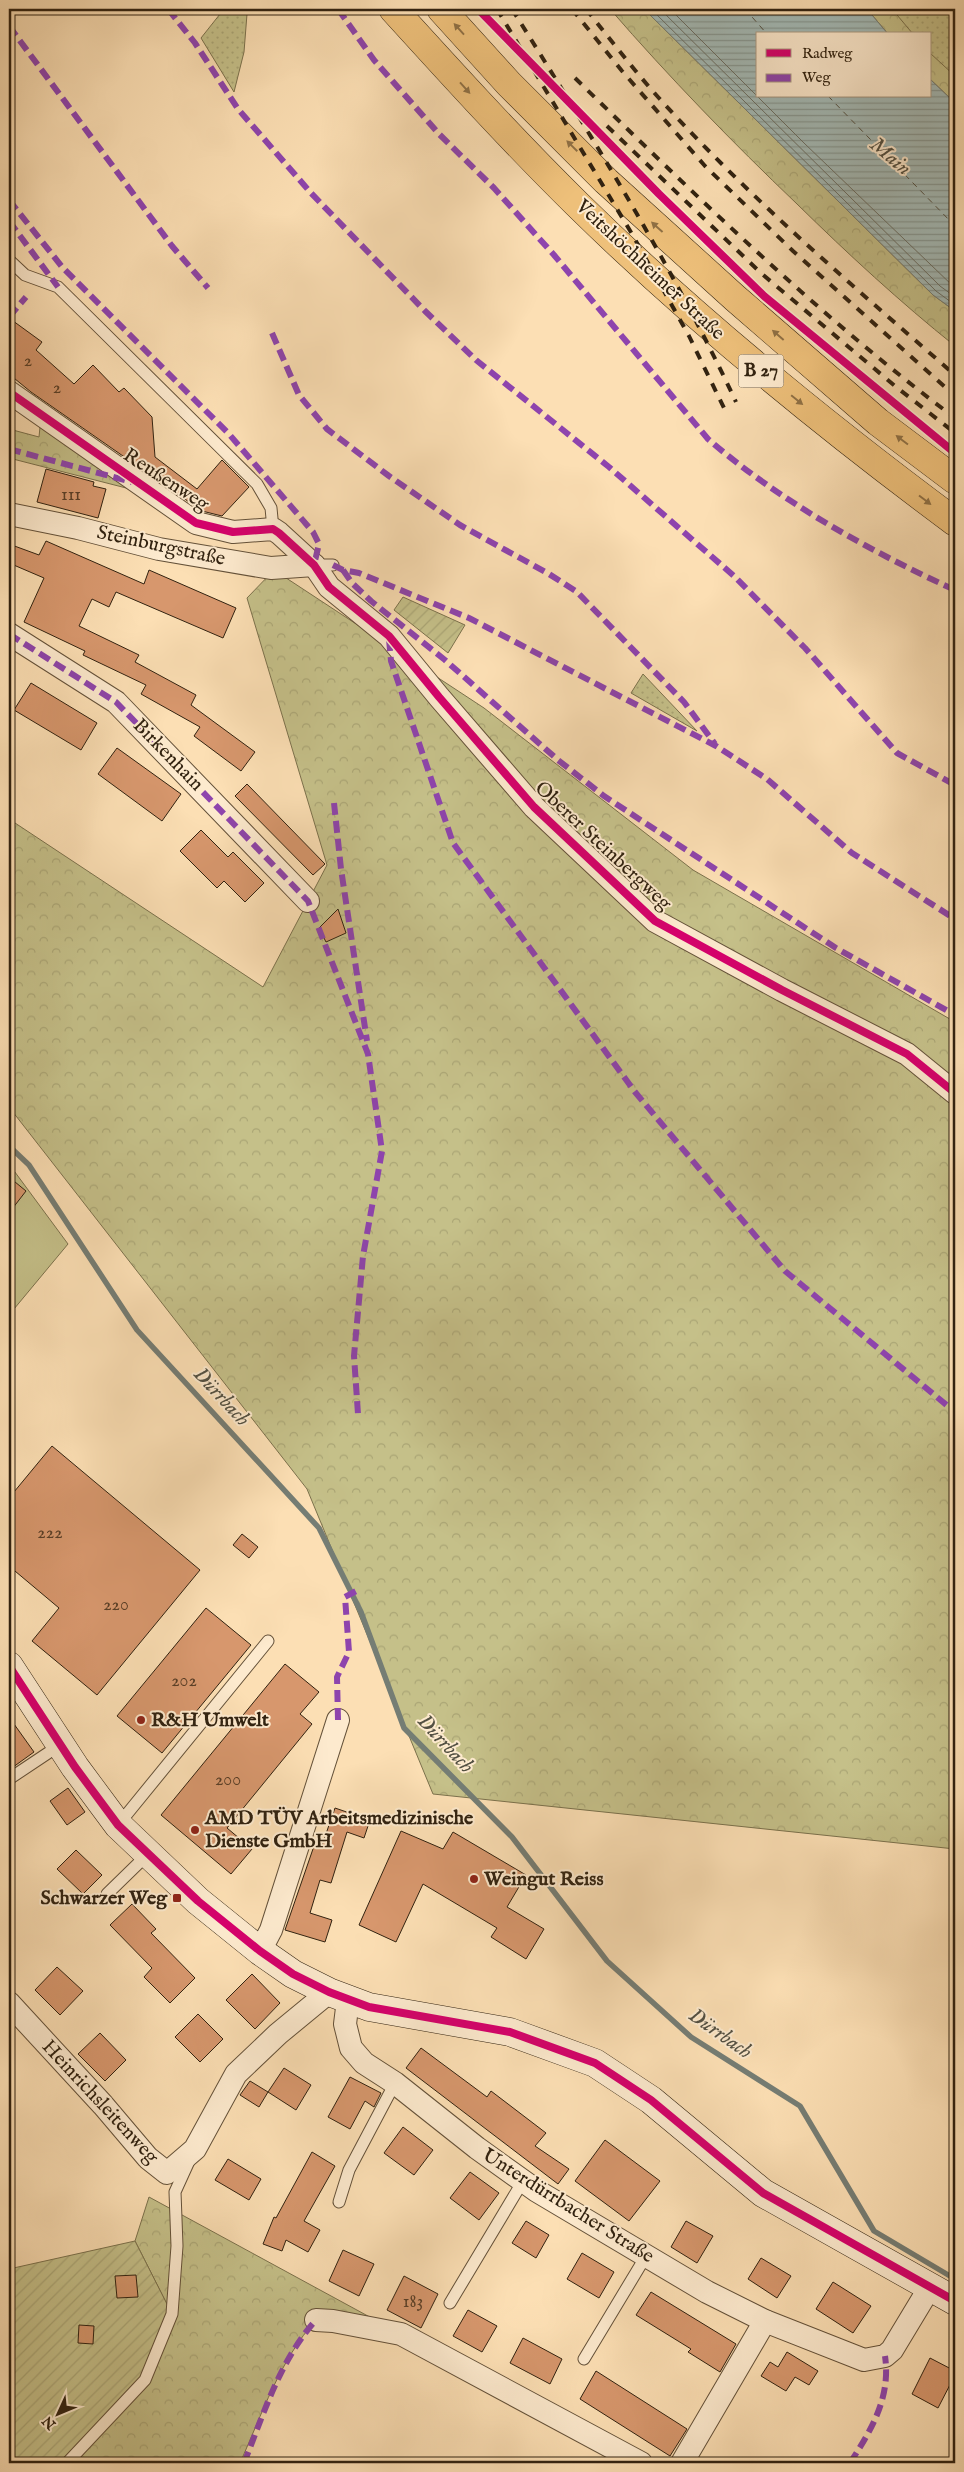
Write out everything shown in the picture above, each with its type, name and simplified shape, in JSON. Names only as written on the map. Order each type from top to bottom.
[{"type":"highway","name":"Veitshöchheimer Straße","points":[[393,9],[482,107],[578,205],[654,275],[758,369],[850,444],[955,522]]},
{"type":"highway","name":"Veitshöchheimer Straße","points":[[441,9],[509,84],[606,181],[734,298],[878,422],[955,480]]},
{"type":"street","name":"Reußenweg","points":[[9,392],[196,524],[233,532],[273,529]]},
{"type":"street","name":"Steinburgstraße","points":[[9,514],[78,528],[159,549],[252,565],[271,568],[323,565]]},
{"type":"street","points":[[273,529],[323,565]]},
{"type":"street","name":"Oberer Steinbergweg","points":[[323,565],[329,587],[389,636],[439,697],[534,806],[655,921],[782,990],[908,1054],[955,1093]]},
{"type":"street","name":"Birkenhain","points":[[9,634],[116,702],[308,901]]},
{"type":"street","name":"Unterdürrbacher Straße","points":[[9,1666],[60,1745],[118,1825],[198,1901],[260,1951],[293,1974],[338,1996],[369,2007],[510,2032],[595,2063],[651,2100],[763,2193],[947,2292],[885,2356],[864,2360],[765,2321],[706,2292],[523,2180],[477,2148],[395,2083],[364,2063],[351,2048],[338,1996]]},
{"type":"street","points":[[260,1951],[271,1930],[338,1720]]},
{"type":"street","name":"Heinrichsleitenweg","points":[[9,2003],[103,2105],[148,2158],[167,2173],[195,2149],[236,2074],[278,2034],[338,1996]]},
{"type":"street","points":[[316,2320],[333,2321],[401,2334],[642,2463]]},
{"type":"street","points":[[682,2463],[765,2321]]},
{"type":"lane","points":[[9,260],[25,275],[58,287],[66,294],[250,478],[271,508],[273,529]]},
{"type":"lane","points":[[118,1825],[268,1641]]},
{"type":"lane","points":[[9,1778],[60,1745]]},
{"type":"lane","points":[[107,1894],[148,1854]]},
{"type":"lane","points":[[339,2202],[349,2170],[395,2083]]},
{"type":"lane","name":"Heinrichsleitenweg","points":[[67,2463],[145,2380],[172,2314],[177,2246],[175,2192],[195,2149]]},
{"type":"lane","points":[[450,2303],[523,2180]]},
{"type":"lane","points":[[584,2359],[646,2256]]},
{"type":"green space","points":[[224,9],[246,9],[247,14],[244,52],[234,92],[201,38]]},
{"type":"green space","points":[[610,9],[644,9],[933,295],[955,311],[955,346],[874,277],[773,181],[678,84]]},
{"type":"green space","points":[[867,9],[955,9],[955,103],[932,81],[932,32],[886,32]]},
{"type":"green space","points":[[867,9],[892,9],[911,32],[886,32]]},
{"type":"green space","points":[[932,55],[955,76],[955,103],[932,81]]},
{"type":"green space","points":[[40,427],[134,490],[9,458],[9,429],[39,437]]},
{"type":"green space","points":[[274,570],[484,708],[693,870],[955,1022],[955,1849],[433,1794],[307,1489],[9,1107],[9,819],[263,987],[327,865],[247,598]]},
{"type":"green space","points":[[403,597],[465,625],[448,653],[394,610]]},
{"type":"green space","points":[[643,674],[697,731],[631,693]]},
{"type":"green space","points":[[9,1164],[68,1244],[9,1315]]},
{"type":"green space","points":[[149,2197],[401,2334],[316,2320],[292,2352],[282,2370],[240,2463],[67,2463],[172,2314],[135,2241]]},
{"type":"green space","points":[[135,2241],[172,2314],[145,2380],[67,2463],[9,2463],[9,2269]]},
{"type":"water","name":"Main","points":[[644,9],[867,9],[886,32],[756,32],[756,98],[932,98],[932,81],[955,103],[955,311],[933,295]]},
{"type":"building","points":[[9,318],[42,342],[36,350],[74,384],[93,365],[119,392],[124,388],[152,417],[155,457],[197,489],[222,460],[249,487],[222,516],[202,511],[31,392],[9,374]]},
{"type":"building","points":[[46,469],[94,482],[93,486],[106,489],[98,518],[37,502]]},
{"type":"building","points":[[46,541],[144,584],[149,570],[236,608],[223,638],[116,592],[109,607],[92,599],[79,626],[139,655],[135,662],[196,695],[191,705],[255,752],[241,771],[194,736],[200,727],[141,694],[146,685],[83,655],[85,651],[24,622],[44,578],[9,563],[9,544],[39,555]]},
{"type":"building","points":[[31,683],[97,723],[81,750],[14,710]]},
{"type":"building","points":[[117,748],[181,794],[162,821],[98,774]]},
{"type":"building","points":[[247,784],[325,864],[313,875],[235,796]]},
{"type":"building","points":[[201,830],[228,857],[233,852],[264,883],[245,902],[224,881],[217,888],[180,851]]},
{"type":"building","points":[[338,909],[346,933],[326,942],[319,928]]},
{"type":"building","points":[[9,1177],[26,1191],[9,1213]]},
{"type":"building","points":[[52,1446],[200,1570],[97,1695],[32,1641],[59,1608],[9,1566],[9,1498]]},
{"type":"building","points":[[242,1534],[258,1547],[249,1558],[233,1545]]},
{"type":"building","points":[[206,1608],[251,1645],[162,1753],[117,1716]]},
{"type":"building","points":[[285,1664],[319,1692],[300,1714],[312,1724],[227,1828],[252,1849],[231,1874],[161,1815]]},
{"type":"building","points":[[9,1717],[34,1752],[9,1770]]},
{"type":"building","points":[[68,1788],[85,1812],[67,1825],[50,1801]]},
{"type":"building","points":[[335,1808],[370,1820],[364,1838],[347,1832],[331,1883],[320,1880],[310,1913],[332,1920],[325,1942],[285,1930],[314,1846],[321,1848]]},
{"type":"building","points":[[401,1831],[443,1849],[453,1832],[526,1875],[507,1907],[544,1929],[526,1959],[491,1937],[497,1928],[423,1884],[396,1942],[359,1925]]},
{"type":"building","points":[[76,1850],[102,1875],[83,1894],[57,1869]]},
{"type":"building","points":[[132,1904],[156,1929],[151,1933],[195,1978],[170,2003],[144,1977],[152,1968],[110,1925]]},
{"type":"building","points":[[57,1967],[83,1991],[60,2015],[35,1990]]},
{"type":"building","points":[[252,1974],[280,2003],[255,2029],[226,2000]]},
{"type":"building","points":[[198,2014],[223,2039],[200,2062],[175,2037]]},
{"type":"building","points":[[100,2033],[126,2060],[105,2081],[78,2054]]},
{"type":"building","points":[[421,2048],[487,2097],[491,2091],[546,2133],[535,2146],[569,2169],[558,2184],[406,2068]]},
{"type":"building","points":[[284,2068],[311,2085],[296,2110],[268,2092]]},
{"type":"building","points":[[350,2077],[381,2093],[374,2107],[365,2101],[350,2129],[328,2117]]},
{"type":"building","points":[[250,2081],[268,2092],[259,2107],[240,2095]]},
{"type":"building","points":[[403,2127],[433,2150],[414,2175],[384,2153]]},
{"type":"building","points":[[605,2140],[660,2181],[629,2221],[575,2181]]},
{"type":"building","points":[[312,2152],[335,2166],[304,2221],[320,2230],[308,2252],[286,2240],[282,2251],[263,2244],[274,2217],[276,2218]]},
{"type":"building","points":[[228,2159],[261,2179],[249,2200],[215,2180]]},
{"type":"building","points":[[470,2172],[499,2193],[479,2220],[450,2198]]},
{"type":"building","points":[[526,2221],[549,2235],[536,2258],[512,2243]]},
{"type":"building","points":[[686,2221],[713,2236],[697,2263],[671,2247]]},
{"type":"building","points":[[343,2250],[374,2264],[359,2296],[329,2281]]},
{"type":"building","points":[[582,2253],[614,2272],[599,2298],[567,2279]]},
{"type":"building","points":[[761,2258],[791,2276],[777,2298],[748,2279]]},
{"type":"building","points":[[136,2275],[138,2297],[117,2298],[115,2276]]},
{"type":"building","points":[[404,2276],[438,2294],[421,2328],[387,2310]]},
{"type":"building","points":[[833,2282],[871,2306],[853,2333],[816,2309]]},
{"type":"building","points":[[651,2292],[736,2344],[720,2372],[688,2352],[691,2349],[636,2315]]},
{"type":"building","points":[[468,2310],[497,2326],[482,2352],[453,2336]]},
{"type":"building","points":[[79,2325],[94,2326],[93,2344],[78,2343]]},
{"type":"building","points":[[523,2338],[562,2359],[550,2384],[510,2363]]},
{"type":"building","points":[[787,2352],[818,2371],[809,2385],[795,2377],[786,2391],[761,2376],[770,2362],[778,2367]]},
{"type":"building","points":[[930,2358],[955,2371],[955,2375],[938,2408],[912,2394]]},
{"type":"building","points":[[596,2371],[687,2429],[670,2456],[580,2399]]},
{"type":"waterway","name":"Dürrbach","points":[[9,1146],[29,1165],[137,1330],[319,1528],[361,1612],[404,1728],[512,1837],[607,1961],[691,2037],[800,2106],[874,2231],[955,2279]]},
{"type":"ferry route","points":[[745,9],[765,32]]},
{"type":"ferry route","points":[[830,98],[955,226]]},
{"type":"railway","points":[[497,9],[632,234],[689,336],[724,408]]},
{"type":"railway","points":[[512,9],[601,153],[658,251],[736,402]]},
{"type":"railway","points":[[572,9],[622,71],[705,166],[793,251],[955,396]]},
{"type":"railway","points":[[586,9],[658,97],[728,171],[802,241],[955,375]]},
{"type":"railway","points":[[575,78],[713,211],[807,297],[855,339],[955,418]]},
{"type":"railway","points":[[607,126],[762,274],[895,386],[955,433]]},
{"type":"marked path","points":[[168,9],[195,43],[238,109],[311,193],[425,311],[476,360],[609,467],[734,576],[805,648],[897,753],[955,785]]},
{"type":"marked path","points":[[338,9],[374,60],[439,134],[494,188],[554,255],[708,439],[764,483],[826,523],[858,542],[955,590]]},
{"type":"marked path","points":[[9,26],[172,246],[208,288]]},
{"type":"marked path","points":[[9,200],[63,268],[229,434],[313,532],[319,544],[314,565]]},
{"type":"marked path","points":[[9,221],[58,287]]},
{"type":"marked path","points":[[9,317],[26,297]]},
{"type":"marked path","points":[[272,333],[299,395],[327,429],[389,476],[460,525],[549,574],[577,592],[684,702],[715,744]]},
{"type":"marked path","points":[[9,449],[132,482]]},
{"type":"marked path","points":[[333,565],[343,570],[359,573],[469,618],[716,746],[767,779],[852,853],[955,919]]},
{"type":"marked path","points":[[343,570],[352,583],[371,601],[445,660],[558,760],[604,796],[836,948],[955,1015]]},
{"type":"marked path","points":[[9,634],[116,702],[308,901],[368,1054],[382,1151],[363,1256],[354,1356],[358,1414]]},
{"type":"marked path","points":[[389,639],[391,661],[453,843],[635,1092],[785,1271],[955,1412]]},
{"type":"marked path","points":[[334,803],[341,869],[367,1041]]},
{"type":"marked path","points":[[338,1720],[337,1677],[349,1652],[345,1597],[358,1590]]},
{"type":"marked path","points":[[244,2463],[266,2406],[292,2352],[316,2320]]},
{"type":"marked path","points":[[850,2463],[866,2438],[878,2412],[885,2385],[885,2356]]},
{"type":"cycle path","points":[[478,9],[659,194],[764,296],[955,453]]},
{"type":"cycle path","points":[[9,392],[196,523],[233,532],[273,529],[279,533],[314,565],[329,587],[389,636],[534,807],[655,921],[782,990],[907,1054],[955,1093]]},
{"type":"cycle path","points":[[9,1666],[75,1767],[118,1825],[198,1901],[260,1951],[293,1974],[329,1992],[369,2007],[510,2032],[595,2063],[651,2100],[763,2193],[955,2301]]},
{"type":"place","name":"R&H Umwelt","points":[[141,1720]]},
{"type":"place","name":"AMD TÜV Arbeitsmedizinische Dienste GmbH","points":[[195,1830]]},
{"type":"place","name":"Weingut Reiss","points":[[474,1879]]},
{"type":"place","name":"Schwarzer Weg","points":[[177,1898]]}]
